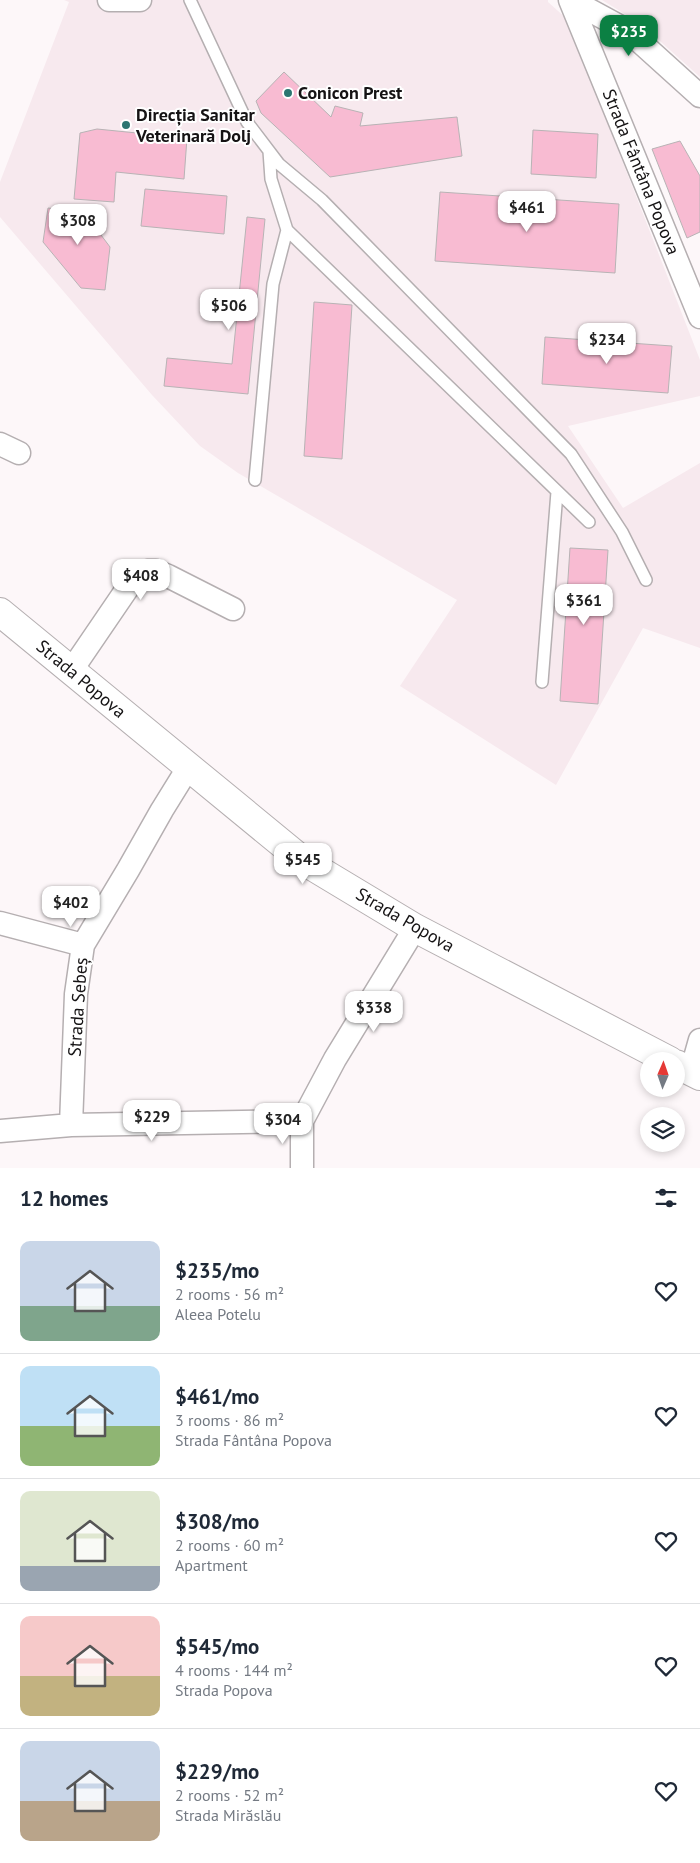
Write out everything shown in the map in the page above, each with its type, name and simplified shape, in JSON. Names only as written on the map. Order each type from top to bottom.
[{"type":"street","points":[[110,0],[140,0]]},
{"type":"street","points":[[570,0],[628,31],[700,96]]},
{"type":"street","name":"Strada Fântâna Popova","points":[[570,0],[700,317]]},
{"type":"street","points":[[71,671],[131,583],[147,572],[156,571],[168,576],[233,609]]},
{"type":"street","name":"Strada Popova","points":[[0,612],[302,860],[415,928],[653,1052]]},
{"type":"street","name":"Strada Sebeș","points":[[72,1125],[76,994],[83,945],[188,768]]},
{"type":"street","points":[[0,923],[83,945]]},
{"type":"street","points":[[302,1168],[302,1121],[335,1059],[415,928]]},
{"type":"street","points":[[685,1066],[700,1040]]},
{"type":"street","points":[[0,1131],[72,1125],[302,1121]]},
{"type":"lane","points":[[190,0],[247,122],[269,151],[280,164],[322,200],[571,454],[622,532],[646,580]]},
{"type":"lane","points":[[269,151],[272,179],[287,230],[589,522]]},
{"type":"lane","points":[[255,480],[273,284],[287,230]]},
{"type":"lane","points":[[542,682],[558,492]]},
{"type":"shaded area","points":[[64,0],[548,0],[567,19],[700,360],[700,396],[568,426],[623,508],[700,463],[700,648],[643,628],[556,785],[400,686],[457,600],[238,473],[200,446],[152,395],[0,217],[0,182],[69,2]]},
{"type":"shaded area","points":[[602,0],[700,0],[700,77],[641,24]]},
{"type":"building","points":[[284,72],[331,117],[335,106],[363,113],[360,126],[457,117],[462,156],[330,177],[261,113],[256,101]]},
{"type":"building","points":[[97,129],[187,138],[184,179],[116,172],[114,202],[74,199],[80,133]]},
{"type":"building","points":[[533,130],[598,134],[596,178],[531,174]]},
{"type":"building","points":[[680,141],[700,176],[700,232],[687,238],[652,149]]},
{"type":"building","points":[[145,189],[227,196],[224,234],[141,226]]},
{"type":"building","points":[[440,192],[619,204],[615,273],[435,261]]},
{"type":"building","points":[[48,208],[102,214],[92,223],[110,247],[105,290],[81,288],[43,242]]},
{"type":"building","points":[[247,217],[265,219],[248,394],[164,386],[167,358],[232,364]]},
{"type":"building","points":[[314,302],[352,305],[342,459],[304,456]]},
{"type":"building","points":[[545,337],[672,346],[668,393],[542,384]]},
{"type":"building","points":[[570,548],[608,550],[598,704],[560,701]]},
{"type":"place","name":"Conicon Prest","points":[[288,93]]},
{"type":"place","name":"Direcția Sanitar Veterinară Dolj","points":[[126,125]]}]
